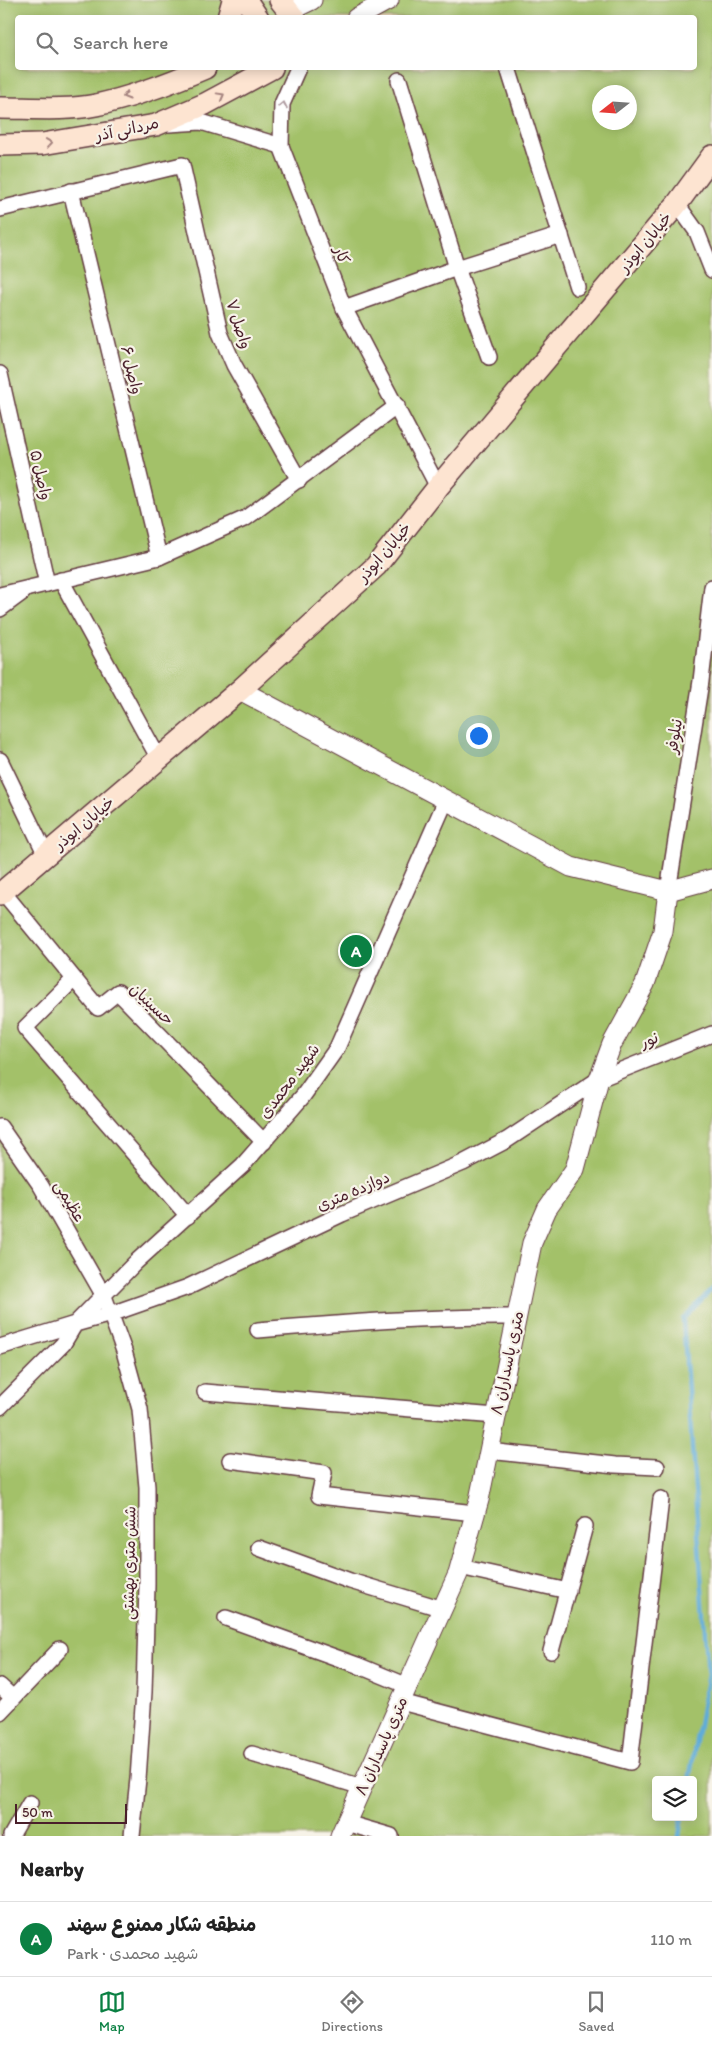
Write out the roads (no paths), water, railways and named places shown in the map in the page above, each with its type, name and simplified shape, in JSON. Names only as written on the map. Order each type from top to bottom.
[{"type":"main road","points":[[229,15],[233,0]]},
{"type":"main road","points":[[246,0],[256,15]]},
{"type":"main road","points":[[164,86],[183,70]]},
{"type":"main road","name":"مردانی آذر","points":[[0,108],[55,108],[95,105],[164,86],[200,70]]},
{"type":"main road","name":"مردانی آذر","points":[[0,145],[42,144],[156,125],[205,104],[268,70]]},
{"type":"main road","name":"خیابان ابوذر","points":[[2,893],[240,690],[376,566],[438,488],[677,204],[709,163]]},
{"type":"street","points":[[286,11],[312,0]]},
{"type":"street","points":[[362,15],[390,0]]},
{"type":"street","points":[[156,125],[201,122],[281,146],[282,104],[297,70]]},
{"type":"street","points":[[509,70],[577,287]]},
{"type":"street","points":[[399,80],[457,268],[489,358]]},
{"type":"street","name":"کار","points":[[281,146],[344,308],[397,406],[438,488]]},
{"type":"street","name":"واصل ۷","points":[[72,191],[182,165],[220,333],[234,365],[299,480]]},
{"type":"street","points":[[0,209],[72,191]]},
{"type":"street","name":"واصل ۶","points":[[72,191],[159,557]]},
{"type":"street","points":[[677,204],[697,232],[712,270]]},
{"type":"street","points":[[344,308],[457,268],[561,235]]},
{"type":"street","name":"واصل ۵","points":[[0,374],[54,582],[159,759]]},
{"type":"street","points":[[0,595],[159,557],[246,518],[397,406]]},
{"type":"street","name":"نیلوفر","points":[[668,891],[700,681],[712,587]]},
{"type":"street","points":[[0,609],[30,588]]},
{"type":"street","points":[[240,690],[571,866],[668,891],[712,878]]},
{"type":"street","points":[[0,760],[46,855]]},
{"type":"street","name":"شهید محمدی","points":[[75,1324],[136,1262],[243,1165],[303,1096],[337,1048],[446,800]]},
{"type":"street","name":"۸ متری پاسداران","points":[[343,1830],[443,1609],[460,1567],[489,1451],[532,1242],[547,1209],[575,1169],[599,1079],[612,1044],[646,984],[663,931],[668,891]]},
{"type":"street","name":"حسینیان","points":[[2,893],[98,1008],[118,992],[264,1142]]},
{"type":"street","points":[[74,979],[25,1028],[188,1216]]},
{"type":"street","name":"نور","points":[[599,1079],[712,1034]]},
{"type":"street","name":"دوازده متری","points":[[0,1347],[111,1314],[188,1287],[342,1214],[463,1163],[507,1140],[599,1079]]},
{"type":"street","name":"عظیمی","points":[[0,1127],[41,1186],[104,1296]]},
{"type":"street","name":"شش متری بهشتی","points":[[104,1296],[124,1351],[140,1409],[147,1487],[144,1692],[132,1836]]},
{"type":"street","points":[[258,1330],[416,1318],[516,1317]]},
{"type":"street","points":[[0,1407],[63,1344],[75,1324]]},
{"type":"street","points":[[205,1392],[496,1416]]},
{"type":"street","points":[[489,1451],[615,1466],[657,1467]]},
{"type":"street","points":[[230,1460],[324,1472],[319,1496],[475,1513]]},
{"type":"street","points":[[226,1618],[357,1665],[404,1694],[630,1762],[662,1499]]},
{"type":"street","points":[[551,1652],[585,1526]]},
{"type":"street","points":[[259,1548],[350,1581],[443,1609]]},
{"type":"street","points":[[460,1567],[568,1591]]},
{"type":"street","points":[[0,1712],[60,1649]]},
{"type":"street","points":[[0,1686],[13,1698]]},
{"type":"street","points":[[252,1754],[362,1787]]},
{"type":"street","points":[[11,1836],[30,1803]]},
{"type":"street","points":[[343,1830],[391,1836]]},
{"type":"waterway","points":[[690,1776],[708,1674],[683,1319],[712,1289]]},
{"type":"waterway","points":[[679,1836],[681,1821]]},
{"type":"place","name":"منطقه شکار ممنوع سهند","points":[[356,951]]}]
